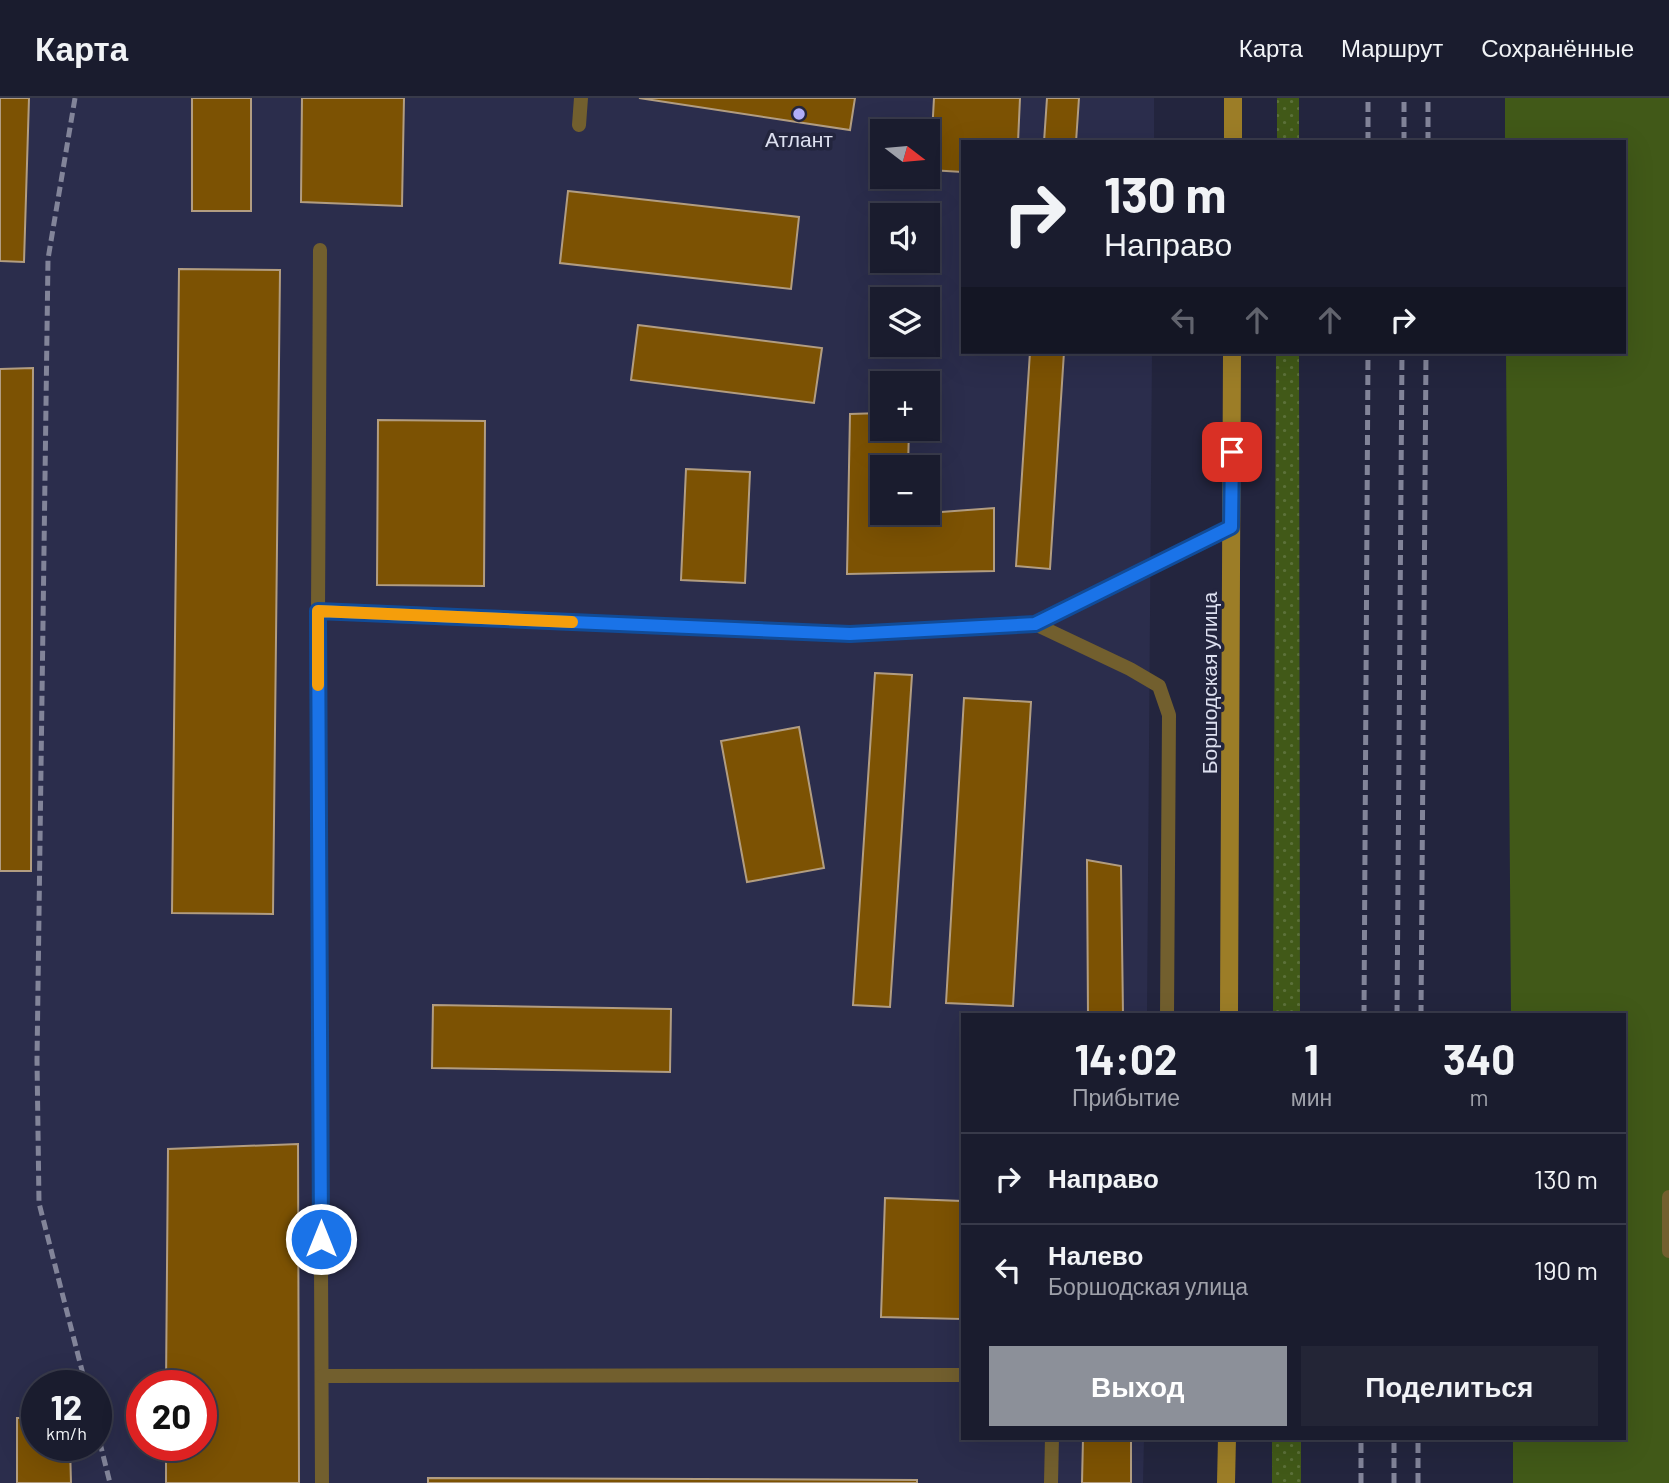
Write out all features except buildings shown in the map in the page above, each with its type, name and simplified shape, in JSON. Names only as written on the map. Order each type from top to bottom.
[{"type":"street","points":[[1233,98],[1233,140]]},
{"type":"street","name":"Боршодская улица","points":[[1229,1013],[1232,354]]},
{"type":"street","points":[[1226,1483],[1227,1440]]},
{"type":"lane","points":[[579,125],[581,98]]},
{"type":"lane","points":[[320,250],[318,611],[322,1483]]},
{"type":"lane","points":[[318,611],[850,634],[1035,624],[1231,527]]},
{"type":"lane","points":[[1035,624],[1130,669],[1159,686],[1163,696],[1169,715],[1167,1013]]},
{"type":"lane","points":[[1669,1197],[1669,1251]]},
{"type":"lane","points":[[322,1376],[961,1375]]},
{"type":"lane","points":[[1051,1483],[1052,1440]]},
{"type":"shaded area","points":[[0,98],[1154,98],[1154,140],[961,140],[961,354],[1152,354],[1147,1013],[961,1013],[961,1440],[1144,1440],[1143,1483],[0,1483]]},
{"type":"green space","points":[[1277,98],[1299,98],[1299,140],[1277,140]]},
{"type":"green space","points":[[1505,98],[1669,98],[1669,1483],[1513,1483],[1513,1440],[1626,1440],[1626,1013],[1511,1013],[1506,354],[1626,354],[1626,140],[1505,140]]},
{"type":"green space","points":[[1276,354],[1299,354],[1300,1013],[1273,1013]]},
{"type":"green space","points":[[1272,1440],[1301,1440],[1301,1483],[1272,1483]]},
{"type":"railway","points":[[75,98],[48,259],[37,1060],[39,1203],[82,1370]]},
{"type":"railway","points":[[1368,98],[1368,140]]},
{"type":"railway","points":[[1404,98],[1404,140]]},
{"type":"railway","points":[[1428,98],[1428,140]]},
{"type":"railway","points":[[1364,1013],[1368,354]]},
{"type":"railway","points":[[1397,1013],[1402,354]]},
{"type":"railway","points":[[1421,1013],[1426,354]]},
{"type":"railway","points":[[1361,1440],[1361,1483]]},
{"type":"railway","points":[[1394,1440],[1394,1483]]},
{"type":"railway","points":[[1418,1440],[1418,1483]]},
{"type":"railway","points":[[104,1461],[110,1483]]},
{"type":"slow traffic","points":[[318,685],[318,611],[572,622]]},
{"type":"place","name":"Атлант","points":[[799,114]]},
{"type":"route","points":[[321,1239],[318,611],[850,634],[1035,624],[1231,527],[1232,452]]}]
